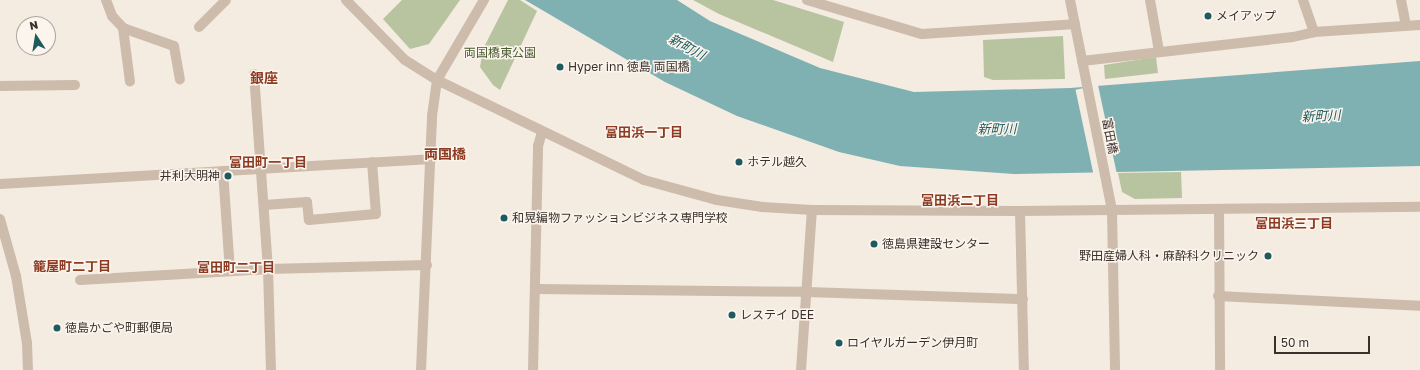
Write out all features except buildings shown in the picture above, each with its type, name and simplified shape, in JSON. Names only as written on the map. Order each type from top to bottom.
[{"type":"street","points":[[106,0],[112,16],[123,28],[174,46],[180,79]]},
{"type":"street","points":[[199,27],[226,0]]},
{"type":"street","points":[[346,0],[405,60],[437,80],[622,170],[664,187],[717,200],[762,207],[812,210],[1112,211],[1420,207]]},
{"type":"street","points":[[421,370],[431,159],[437,80],[484,0]]},
{"type":"street","points":[[807,0],[922,34],[1074,24]]},
{"type":"street","points":[[841,0],[842,11]]},
{"type":"street","name":"富田橋","points":[[1070,0],[1112,211],[1115,370]]},
{"type":"street","points":[[1150,0],[1159,51]]},
{"type":"street","points":[[1304,0],[1314,32]]},
{"type":"street","points":[[1401,0],[1406,26]]},
{"type":"street","points":[[1082,61],[1159,51],[1293,37],[1314,32],[1420,25]]},
{"type":"street","points":[[123,28],[130,82]]},
{"type":"street","points":[[254,74],[268,269],[271,370]]},
{"type":"street","points":[[0,86],[75,85]]},
{"type":"street","points":[[533,370],[538,146],[542,132]]},
{"type":"street","points":[[0,184],[431,159]]},
{"type":"street","points":[[264,204],[307,202],[310,220],[376,214],[372,162]]},
{"type":"street","points":[[223,171],[230,271]]},
{"type":"street","points":[[801,370],[812,210]]},
{"type":"street","points":[[1219,210],[1218,296],[1220,370]]},
{"type":"street","points":[[1020,211],[1024,370]]},
{"type":"street","points":[[0,219],[16,276],[27,343],[28,370]]},
{"type":"street","points":[[80,280],[268,269],[427,265]]},
{"type":"street","points":[[535,289],[807,292],[1023,299]]},
{"type":"street","points":[[1218,296],[1420,306]]},
{"type":"green space","points":[[402,0],[460,0],[429,44],[410,49],[383,19]]},
{"type":"green space","name":"両国橋東公園","points":[[508,0],[520,0],[537,11],[500,90],[493,85],[480,67],[483,49]]},
{"type":"green space","points":[[693,0],[773,0],[844,22],[833,62],[719,14]]},
{"type":"green space","points":[[1063,36],[1065,79],[993,80],[984,77],[983,40]]},
{"type":"green space","points":[[1156,57],[1158,73],[1105,79],[1104,65]]},
{"type":"green space","points":[[1181,172],[1182,198],[1135,199],[1122,192],[1118,173]]},
{"type":"water","name":"新町川","points":[[525,0],[677,0],[710,21],[820,68],[914,92],[1070,88],[1420,61],[1420,166],[1014,174],[900,166],[839,152],[737,116],[665,82]]},
{"type":"pier","points":[[1098,85],[1117,175],[1095,180],[1076,90]]},
{"type":"place","name":"メイアップ","points":[[1208,16]]},
{"type":"place","name":"Hyper inn 徳島 両国橋","points":[[560,67]]},
{"type":"place","name":"ホテル越久","points":[[739,162]]},
{"type":"place","name":"井利大明神","points":[[228,176]]},
{"type":"place","name":"和晃編物ファッションビジネス専門学校","points":[[504,218]]},
{"type":"place","name":"徳島県建設センター","points":[[874,244]]},
{"type":"place","name":"野田産婦人科・麻酔科クリニック","points":[[1268,256]]},
{"type":"place","name":"レステイ DEE","points":[[732,315]]},
{"type":"place","name":"徳島かごや町郵便局","points":[[57,328]]},
{"type":"place","name":"ロイヤルガーデン伊月町","points":[[839,343]]},
{"type":"district","name":"銀座","points":[[264,78]]},
{"type":"district","name":"富田浜一丁目","points":[[644,132]]},
{"type":"district","name":"両国橋","points":[[445,154]]},
{"type":"district","name":"富田町一丁目","points":[[268,162]]},
{"type":"district","name":"富田浜二丁目","points":[[960,200]]},
{"type":"district","name":"富田浜三丁目","points":[[1294,223]]},
{"type":"district","name":"籠屋町二丁目","points":[[72,266]]},
{"type":"district","name":"富田町二丁目","points":[[236,267]]}]
